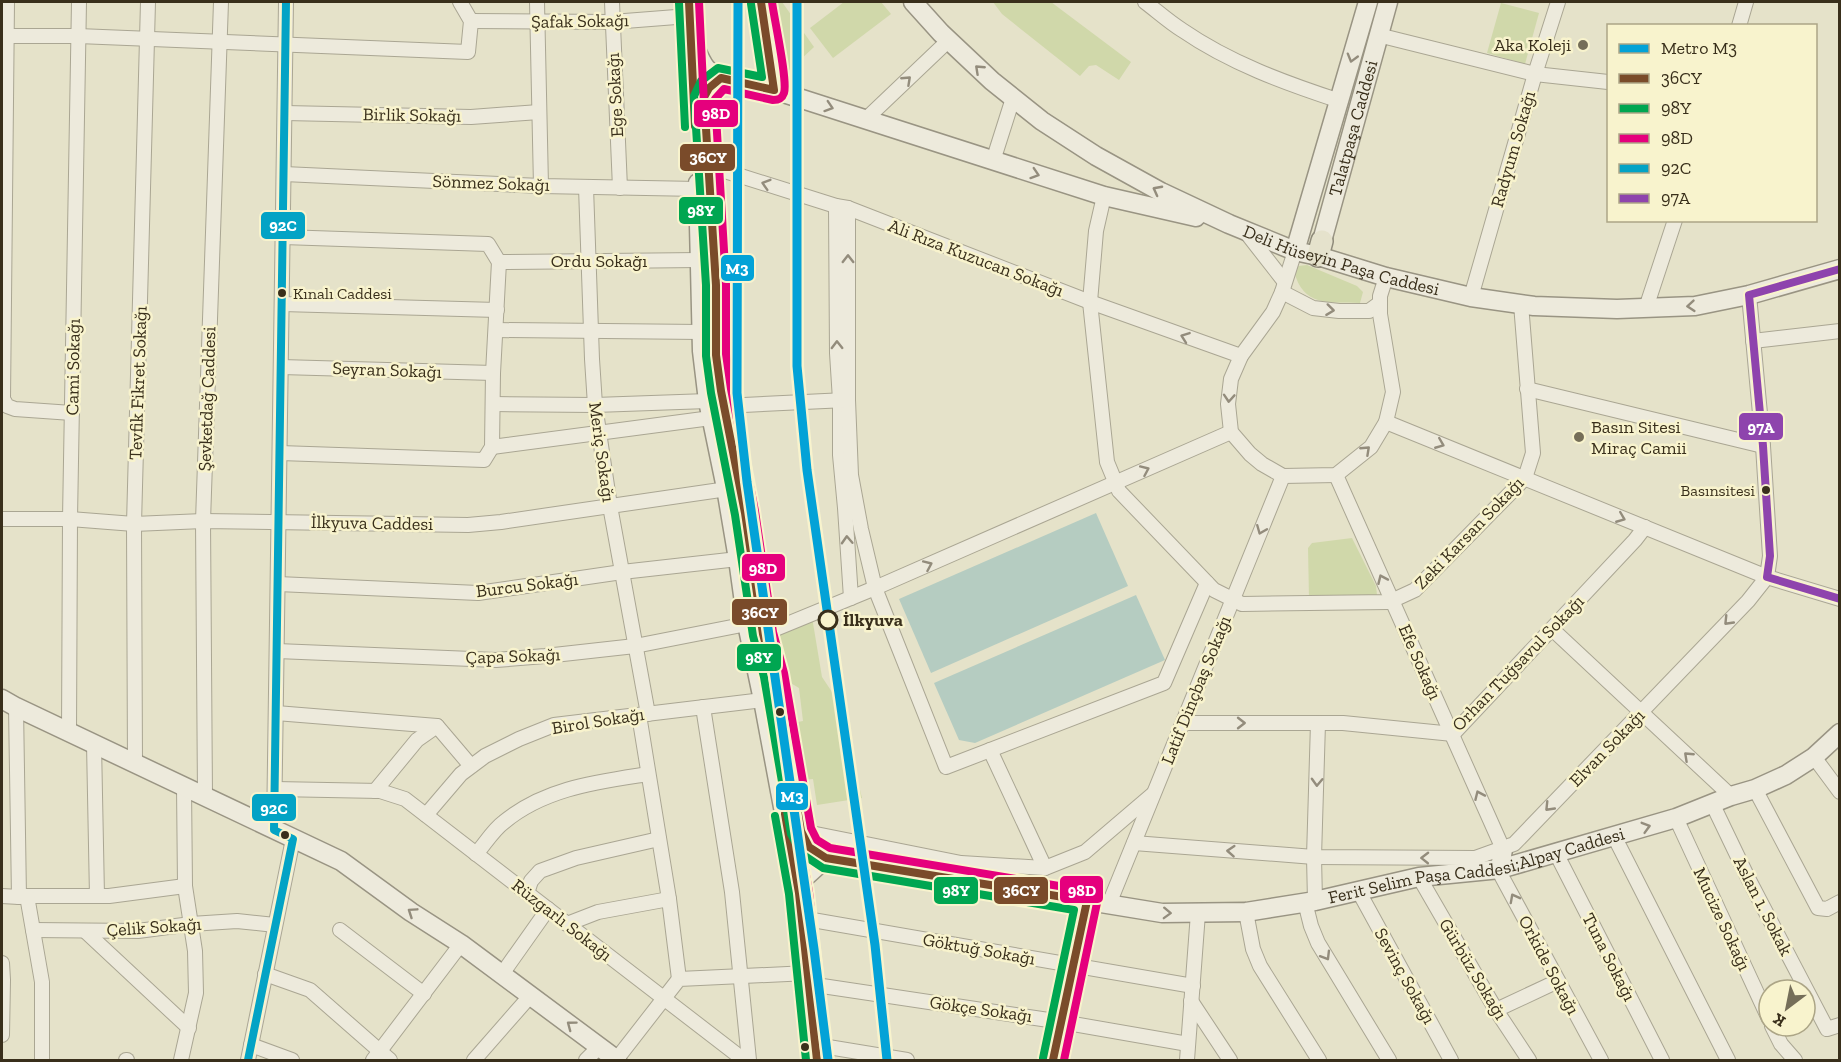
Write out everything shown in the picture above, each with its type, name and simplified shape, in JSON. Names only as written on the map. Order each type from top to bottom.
[{"type":"main road","name":"Deli Hüseyin Paşa Caddesi","points":[[913,2],[949,40],[1042,122],[1096,156],[1161,192],[1294,251],[1320,249],[1386,277],[1471,297],[1521,304],[1617,309],[1695,306],[1749,296],[1839,269]]},
{"type":"main road","name":"Talatpaşa Caddesi","points":[[1294,251],[1368,2]]},
{"type":"main road","name":"Talatpaşa Caddesi","points":[[1320,249],[1388,2]]},
{"type":"main road","points":[[689,9],[698,189],[702,351],[763,634],[774,675],[801,831],[809,847],[826,858],[804,878],[799,893]]},
{"type":"main road","points":[[690,35],[705,66],[721,78],[774,90],[1104,196],[1236,227]]},
{"type":"main road","points":[[714,408],[716,285],[704,97],[721,78]]},
{"type":"main road","points":[[1096,156],[1108,171],[1104,196]]},
{"type":"main road","points":[[733,488],[738,559],[747,624],[799,893],[816,1053]]},
{"type":"main road","points":[[9,703],[341,861],[531,995],[593,1054],[617,1060]]},
{"type":"main road","name":"Ferit Selim Paşa Caddesi;Alpay Caddesi","points":[[826,858],[1162,913],[1246,912],[1359,892],[1419,878],[1500,869],[1676,818],[1786,775],[1814,757],[1839,733]]},
{"type":"main road","points":[[1500,869],[1503,849]]},
{"type":"street","points":[[7,2],[4,36],[3,399],[7,406],[15,410],[72,413]]},
{"type":"street","name":"Cami Sokağı","points":[[69,732],[70,519],[79,2]]},
{"type":"street","name":"Tevfik Fikret Sokağı","points":[[135,764],[134,524],[148,2]]},
{"type":"street","name":"Şevketdağ Caddesi","points":[[205,797],[203,521],[221,2]]},
{"type":"street","points":[[274,830],[286,2]]},
{"type":"street","points":[[4,36],[78,36],[286,43],[468,52],[471,21],[460,2]]},
{"type":"street","points":[[537,2],[541,186]]},
{"type":"street","name":"Ege Sokağı","points":[[612,2],[620,188]]},
{"type":"street","points":[[761,2],[774,90]]},
{"type":"street","points":[[1145,2],[1182,31],[1229,57],[1288,84],[1340,101]]},
{"type":"street","name":"Radyum Sokağı","points":[[1471,297],[1558,2]]},
{"type":"street","points":[[1739,24],[1746,2]]},
{"type":"street","name":"Şafak Sokağı","points":[[471,21],[612,22],[689,9]]},
{"type":"street","points":[[1378,35],[1535,74],[1607,82]]},
{"type":"street","points":[[866,119],[949,40]]},
{"type":"street","points":[[993,161],[1013,98]]},
{"type":"street","name":"Birlik Sokağı","points":[[285,113],[471,117],[539,112]]},
{"type":"street","name":"Ali Rıza Kuzucan Sokağı","points":[[709,166],[842,207],[1090,302],[1240,356]]},
{"type":"street","name":"Sönmez Sokağı","points":[[284,174],[541,186],[698,189]]},
{"type":"street","name":"Meriç Sokağı","points":[[586,187],[591,331],[598,432],[635,646],[648,774],[669,899],[679,979]]},
{"type":"street","name":"Zeki Karsan Sokağı","points":[[1104,196],[1096,231],[1090,302],[1107,462],[1119,491],[1214,590],[1242,604],[1392,601],[1415,590],[1525,478],[1533,453],[1521,304]]},
{"type":"street","points":[[842,207],[844,400],[851,475],[861,529],[875,588],[946,768],[1164,683],[1207,583]]},
{"type":"street","points":[[1646,308],[1674,222]]},
{"type":"street","points":[[1236,227],[1283,286],[1313,308],[1369,311],[1380,303]]},
{"type":"street","points":[[280,453],[484,460],[492,447],[499,262],[488,244],[283,237]]},
{"type":"street","points":[[1294,251],[1273,312],[1240,356],[1231,379],[1228,404],[1231,432],[1250,454],[1283,476],[1336,475],[1371,447],[1386,422],[1393,392],[1380,314],[1380,296],[1386,277]]},
{"type":"street","name":"Ordu Sokağı","points":[[499,262],[700,260]]},
{"type":"street","points":[[1749,296],[1763,446],[1770,556],[1767,577]]},
{"type":"street","points":[[282,304],[497,310]]},
{"type":"street","points":[[496,330],[701,332]]},
{"type":"street","points":[[1753,341],[1839,330]]},
{"type":"street","name":"Seyran Sokağı","points":[[281,367],[493,373]]},
{"type":"street","points":[[1527,389],[1763,446]]},
{"type":"street","points":[[493,404],[714,408],[844,400]]},
{"type":"street","points":[[844,400],[840,455],[846,508],[851,598]]},
{"type":"street","points":[[492,447],[598,432],[714,408]]},
{"type":"street","points":[[1386,422],[1767,577],[1839,599]]},
{"type":"street","points":[[763,634],[875,588],[1231,432]]},
{"type":"street","name":"Efe Sokağı","points":[[1336,475],[1503,849]]},
{"type":"street","name":"Latif Dinçbaş Sokağı","points":[[1109,904],[1283,476]]},
{"type":"street","name":"İlkyuva Caddesi","points":[[2,519],[70,519],[134,524],[279,521],[468,525],[733,488]]},
{"type":"street","name":"Orhan Tuğsavul Sokağı","points":[[1183,723],[1343,723],[1453,734],[1645,527]]},
{"type":"street","name":"Burcu Sokağı","points":[[278,584],[478,593],[622,572],[738,559]]},
{"type":"street","name":"Elvan Sokağı","points":[[1134,843],[1314,857],[1475,858],[1503,849],[1514,844],[1748,601],[1767,577]]},
{"type":"street","name":"Çapa Sokağı","points":[[277,651],[496,660],[635,646],[747,624]]},
{"type":"street","points":[[1552,629],[1731,796]]},
{"type":"street","name":"Birol Sokağı","points":[[426,815],[461,774],[485,756],[555,725],[763,700]]},
{"type":"street","points":[[9,703],[23,896],[33,930],[42,982],[42,1060]]},
{"type":"street","points":[[704,707],[732,892],[749,1060]]},
{"type":"street","points":[[276,713],[437,726],[471,766]]},
{"type":"street","points":[[1318,723],[1314,857],[1310,901],[1311,926],[1318,943],[1389,1060]]},
{"type":"street","points":[[375,790],[417,740],[437,726]]},
{"type":"street","points":[[94,744],[97,896]]},
{"type":"street","points":[[990,750],[1045,868]]},
{"type":"street","points":[[1814,757],[1839,792]]},
{"type":"street","points":[[476,854],[503,822],[537,800],[576,786],[648,774]]},
{"type":"street","points":[[181,1060],[196,993],[195,951],[185,886],[184,787]]},
{"type":"street","name":"Rüzgarlı Sokağı","points":[[275,789],[375,790],[405,799],[744,1060]]},
{"type":"street","points":[[1755,789],[1818,908],[1827,909],[1839,904]]},
{"type":"street","points":[[801,831],[961,863],[1045,868],[1085,852],[1155,793]]},
{"type":"street","name":"Aslan 1. Sokak","points":[[1712,803],[1827,1029],[1839,1025]]},
{"type":"street","name":"Mucize Sokağı","points":[[1676,818],[1757,993]]},
{"type":"street","points":[[1614,836],[1728,1060]]},
{"type":"street","points":[[248,1060],[293,839]]},
{"type":"street","points":[[527,893],[531,881],[540,871],[576,858],[659,839]]},
{"type":"street","name":"Tuna Sokağı","points":[[1556,853],[1662,1060]]},
{"type":"street","name":"Orkide Sokağı","points":[[1500,869],[1502,877],[1601,1060]]},
{"type":"street","name":"Gürbüz Sokağı","points":[[1419,878],[1496,1010],[1529,1060]]},
{"type":"street","points":[[2,896],[109,896],[185,886]]},
{"type":"street","name":"Sevinç Sokağı","points":[[1359,892],[1451,1060]]},
{"type":"street","points":[[567,924],[598,912],[669,899]]},
{"type":"street","points":[[1053,1060],[1087,901]]},
{"type":"street","points":[[502,975],[548,909]]},
{"type":"street","points":[[1187,1060],[1198,912]]},
{"type":"street","points":[[1246,912],[1253,949],[1260,966],[1319,1060]]},
{"type":"street","name":"Göktuğ Sokağı","points":[[801,918],[1193,986]]},
{"type":"street","name":"Çelik Sokağı","points":[[33,930],[138,932],[191,924],[237,921],[275,925]]},
{"type":"street","points":[[340,930],[424,994]]},
{"type":"street","points":[[85,931],[189,1028]]},
{"type":"street","points":[[265,974],[310,990],[381,1058],[461,944]]},
{"type":"street","points":[[2,963],[2,1035]]},
{"type":"street","name":"Gökçe Sokağı","points":[[679,979],[740,975],[808,979],[1188,1044]]},
{"type":"street","points":[[617,1060],[679,979]]},
{"type":"street","points":[[1496,1010],[1558,981]]},
{"type":"street","points":[[474,1060],[531,995]]},
{"type":"street","points":[[1191,1001],[1230,1060]]},
{"type":"street","points":[[1778,1038],[1795,1060]]},
{"type":"street","points":[[251,1045],[292,1060]]},
{"type":"street","points":[[816,1053],[907,1060]]},
{"type":"green space","points":[[765,2],[782,2],[814,47],[783,76]]},
{"type":"green space","points":[[844,2],[881,2],[891,14],[833,58],[810,28]]},
{"type":"green space","points":[[993,2],[1051,2],[1131,62],[1119,80],[1096,65],[1089,66],[1080,76],[1002,14]]},
{"type":"green space","points":[[1501,3],[1539,13],[1525,64],[1487,53]]},
{"type":"green space","points":[[1307,265],[1357,286],[1363,292],[1360,303],[1328,302],[1311,297],[1298,283],[1294,271],[1298,266]]},
{"type":"green space","points":[[1352,538],[1376,586],[1377,595],[1309,598],[1308,548],[1312,543]]},
{"type":"green space","points":[[812,617],[822,677],[838,701],[862,798],[817,805],[813,779],[802,780],[793,723],[803,721],[799,688],[784,679],[777,631]]},
{"type":"shaded area","points":[[1096,513],[1128,586],[931,673],[899,599]]},
{"type":"shaded area","points":[[1136,595],[1165,660],[975,743],[959,740],[934,683]]},
{"type":"metro line","name":"M3","points":[[738,2],[737,393],[747,482],[828,1060]]},
{"type":"metro line","name":"M3","points":[[797,2],[797,366],[807,470],[875,945],[887,1060]]},
{"type":"transit line","name":"92C","points":[[248,1060],[293,839],[274,830],[286,2]]},
{"type":"transit line","name":"36CY","points":[[689,2],[695,126]]},
{"type":"transit line","name":"98D","points":[[699,2],[705,125]]},
{"type":"transit line","name":"36CY","points":[[761,2],[774,90],[721,78],[709,88],[704,97],[716,285],[716,355],[745,513],[763,634],[774,675],[801,831],[809,847],[826,858],[1087,901],[1053,1060]]},
{"type":"transit line","name":"98D","points":[[772,2],[784,76],[783,95],[780,99],[773,100],[724,89],[715,99],[726,284],[726,354],[755,511],[773,632],[784,673],[811,828],[817,840],[830,848],[1089,891],[1094,894],[1097,903],[1064,1060]]},
{"type":"transit line","name":"98Y","points":[[679,3],[685,127]]},
{"type":"transit line","name":"98Y","points":[[751,4],[762,77],[718,68],[701,81],[694,96],[706,285],[706,356],[735,515],[753,636],[764,677],[791,834],[802,854],[823,868],[1074,910],[1043,1058]]},
{"type":"transit line","name":"97A","points":[[1840,269],[1749,295],[1763,446],[1770,556],[1767,577],[1840,599]]},
{"type":"transit line","name":"98D","points":[[795,812],[809,892],[827,1059]]},
{"type":"transit line","name":"36CY","points":[[785,814],[799,893],[817,1060]]},
{"type":"transit line","name":"98Y","points":[[775,816],[789,894],[806,1060]]},
{"type":"place","name":"Aka Koleji","points":[[1583,45]]},
{"type":"place","name":"Kınalı Caddesi","points":[[282,293]]},
{"type":"place","name":"Basın Sitesi Miraç Camii","points":[[1579,437]]},
{"type":"place","name":"Basınsitesi","points":[[1766,490]]},
{"type":"place","name":"İlkyuva","points":[[828,620]]}]
